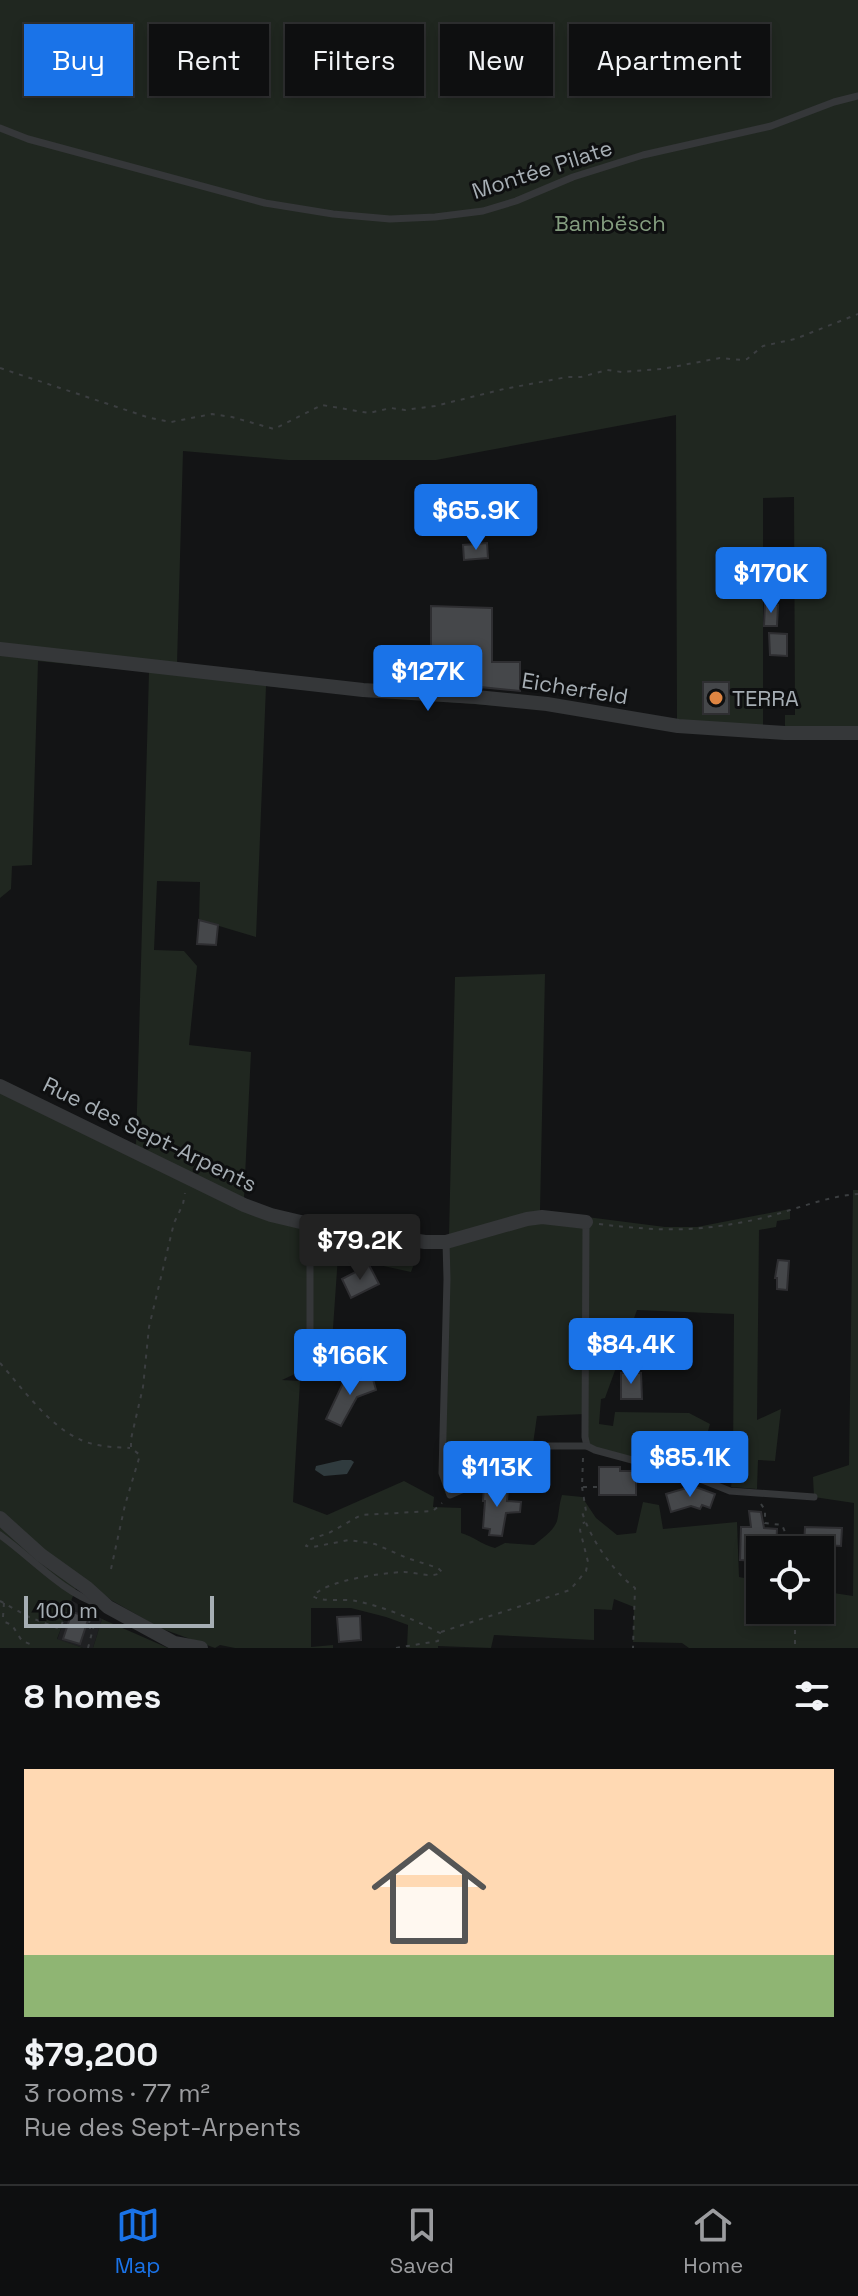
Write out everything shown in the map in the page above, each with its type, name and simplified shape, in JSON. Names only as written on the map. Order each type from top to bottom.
[{"type":"street","name":"Eicherfeld","points":[[0,649],[365,691],[547,704],[678,726],[785,733],[858,733]]},
{"type":"street","name":"Rue des Sept-Arpents","points":[[0,1086],[244,1205],[309,1224],[425,1242],[446,1242],[527,1219],[542,1217],[586,1222]]},
{"type":"street","points":[[0,1518],[41,1555],[87,1588],[103,1605],[174,1643],[201,1648]]},
{"type":"lane","name":"Montée Pilate","points":[[0,128],[28,139],[265,203],[390,219],[483,211],[573,177],[629,160],[771,126],[858,96]]},
{"type":"lane","points":[[586,1222],[587,1446]]},
{"type":"lane","points":[[309,1224],[310,1363]]},
{"type":"lane","points":[[446,1242],[442,1473],[450,1495],[501,1473],[535,1449],[587,1446],[695,1477],[730,1491],[814,1497]]},
{"type":"lane","points":[[0,1535],[86,1600],[103,1605]]},
{"type":"path","points":[[0,368],[150,418],[171,422],[212,414],[274,429],[322,405],[369,413],[391,408],[405,410],[607,370],[662,369],[720,358],[742,360],[763,346],[795,339],[858,314]]},
{"type":"path","points":[[586,1222],[665,1231],[698,1230],[858,1194]]},
{"type":"path","points":[[131,1448],[143,1387],[149,1327],[174,1223],[183,1204]]},
{"type":"path","points":[[0,1363],[54,1423],[79,1439],[103,1447],[131,1448],[140,1455],[111,1569]]},
{"type":"path","points":[[587,1446],[582,1459],[586,1511],[582,1512],[604,1552],[623,1578],[635,1588],[633,1648]]},
{"type":"path","points":[[582,1487],[597,1487]]},
{"type":"path","points":[[754,1493],[765,1510],[765,1523],[782,1525],[785,1536]]},
{"type":"path","points":[[450,1495],[433,1511],[361,1515],[311,1539],[306,1546],[349,1540],[375,1544],[442,1572],[436,1576],[406,1572],[361,1576],[320,1590],[313,1596],[318,1600],[354,1600],[404,1615],[440,1633],[570,1590],[586,1571],[588,1562],[580,1530],[585,1522]]},
{"type":"path","points":[[0,1601],[60,1629],[76,1593]]},
{"type":"path","points":[[4,1603],[5,1622],[12,1625],[22,1641],[30,1644],[31,1648]]},
{"type":"path","points":[[88,1648],[96,1617],[92,1617],[103,1605]]},
{"type":"path","points":[[795,1624],[795,1648]]},
{"type":"path","points":[[396,1648],[438,1641],[440,1633]]},
{"type":"shaded area","points":[[342,1460],[354,1462],[347,1474],[324,1476],[315,1470],[316,1466]]},
{"type":"shaded area","points":[[71,1600],[102,1619],[93,1648],[57,1640]]},
{"type":"green space","name":"Bambësch","points":[[0,0],[858,0],[858,738],[678,732],[540,709],[266,686],[256,937],[199,920],[200,882],[157,881],[154,950],[184,951],[197,966],[189,1045],[251,1052],[244,1198],[290,1214],[319,1220],[408,1234],[449,1236],[455,977],[545,974],[540,1211],[665,1227],[697,1227],[790,1209],[790,1219],[777,1221],[776,1227],[759,1230],[757,1420],[781,1409],[775,1461],[758,1460],[757,1489],[731,1487],[732,1478],[738,1477],[738,1463],[733,1462],[734,1314],[637,1310],[605,1398],[601,1399],[599,1424],[613,1426],[615,1412],[689,1413],[710,1424],[695,1477],[651,1483],[640,1461],[587,1446],[585,1414],[537,1416],[533,1444],[480,1477],[445,1484],[446,1248],[396,1242],[415,1261],[411,1272],[338,1256],[331,1357],[282,1380],[300,1381],[293,1502],[327,1515],[404,1481],[434,1497],[433,1507],[461,1508],[461,1533],[495,1548],[505,1543],[534,1545],[541,1540],[551,1531],[558,1518],[562,1495],[582,1497],[596,1518],[617,1535],[636,1533],[643,1502],[659,1505],[663,1529],[737,1522],[739,1577],[746,1578],[746,1624],[834,1624],[834,1593],[853,1596],[854,1503],[814,1497],[813,1477],[849,1465],[853,1190],[858,1190],[858,1648],[689,1648],[682,1643],[633,1642],[634,1607],[614,1599],[612,1610],[594,1609],[594,1640],[494,1635],[491,1648],[407,1648],[408,1625],[351,1608],[311,1608],[311,1647],[333,1645],[333,1648],[235,1648],[220,1645],[215,1648],[160,1628],[111,1600],[80,1577],[57,1639],[83,1648],[0,1648],[0,1080],[136,1145],[149,672],[38,661],[32,865],[12,866],[11,889],[0,898]],"holes":[[[676,415],[677,719],[177,664],[183,451],[288,460],[436,460]],[[794,497],[795,715],[785,715],[785,732],[763,732],[763,498]]]},
{"type":"green space","points":[[102,1619],[168,1648],[93,1648]]},
{"type":"building","points":[[487,543],[488,558],[464,560],[463,545]]},
{"type":"building","points":[[765,604],[778,605],[777,626],[764,626]]},
{"type":"building","points":[[431,606],[492,608],[492,662],[520,662],[520,691],[480,687],[480,661],[461,662],[461,683],[431,683]]},
{"type":"building","points":[[769,633],[787,634],[787,656],[770,655]]},
{"type":"building","name":"TERRA","points":[[703,682],[729,682],[729,714],[703,714]]},
{"type":"building","points":[[199,920],[218,925],[216,945],[197,944]]},
{"type":"building","points":[[778,1260],[789,1261],[787,1290],[777,1289]]},
{"type":"building","points":[[369,1265],[379,1284],[351,1298],[342,1279]]},
{"type":"building","points":[[371,1372],[376,1390],[357,1397],[341,1426],[326,1419],[344,1381]]},
{"type":"building","points":[[621,1373],[641,1373],[642,1399],[621,1399]]},
{"type":"building","points":[[599,1467],[636,1471],[636,1495],[599,1495]]},
{"type":"building","points":[[693,1486],[715,1494],[710,1508],[691,1506],[671,1512],[666,1494]]},
{"type":"building","points":[[484,1487],[508,1489],[507,1501],[521,1502],[520,1512],[506,1513],[502,1536],[489,1535],[490,1529],[483,1528]]},
{"type":"building","points":[[749,1511],[761,1512],[764,1528],[777,1529],[777,1536],[746,1536],[746,1560],[740,1560],[741,1527],[751,1527]]},
{"type":"building","points":[[805,1527],[842,1528],[841,1546],[834,1546],[834,1536],[804,1536]]},
{"type":"building","points":[[72,1612],[89,1617],[80,1644],[63,1639]]},
{"type":"building","points":[[360,1616],[361,1640],[339,1642],[337,1617]]},
{"type":"place","name":"TERRA","points":[[716,698]]}]
